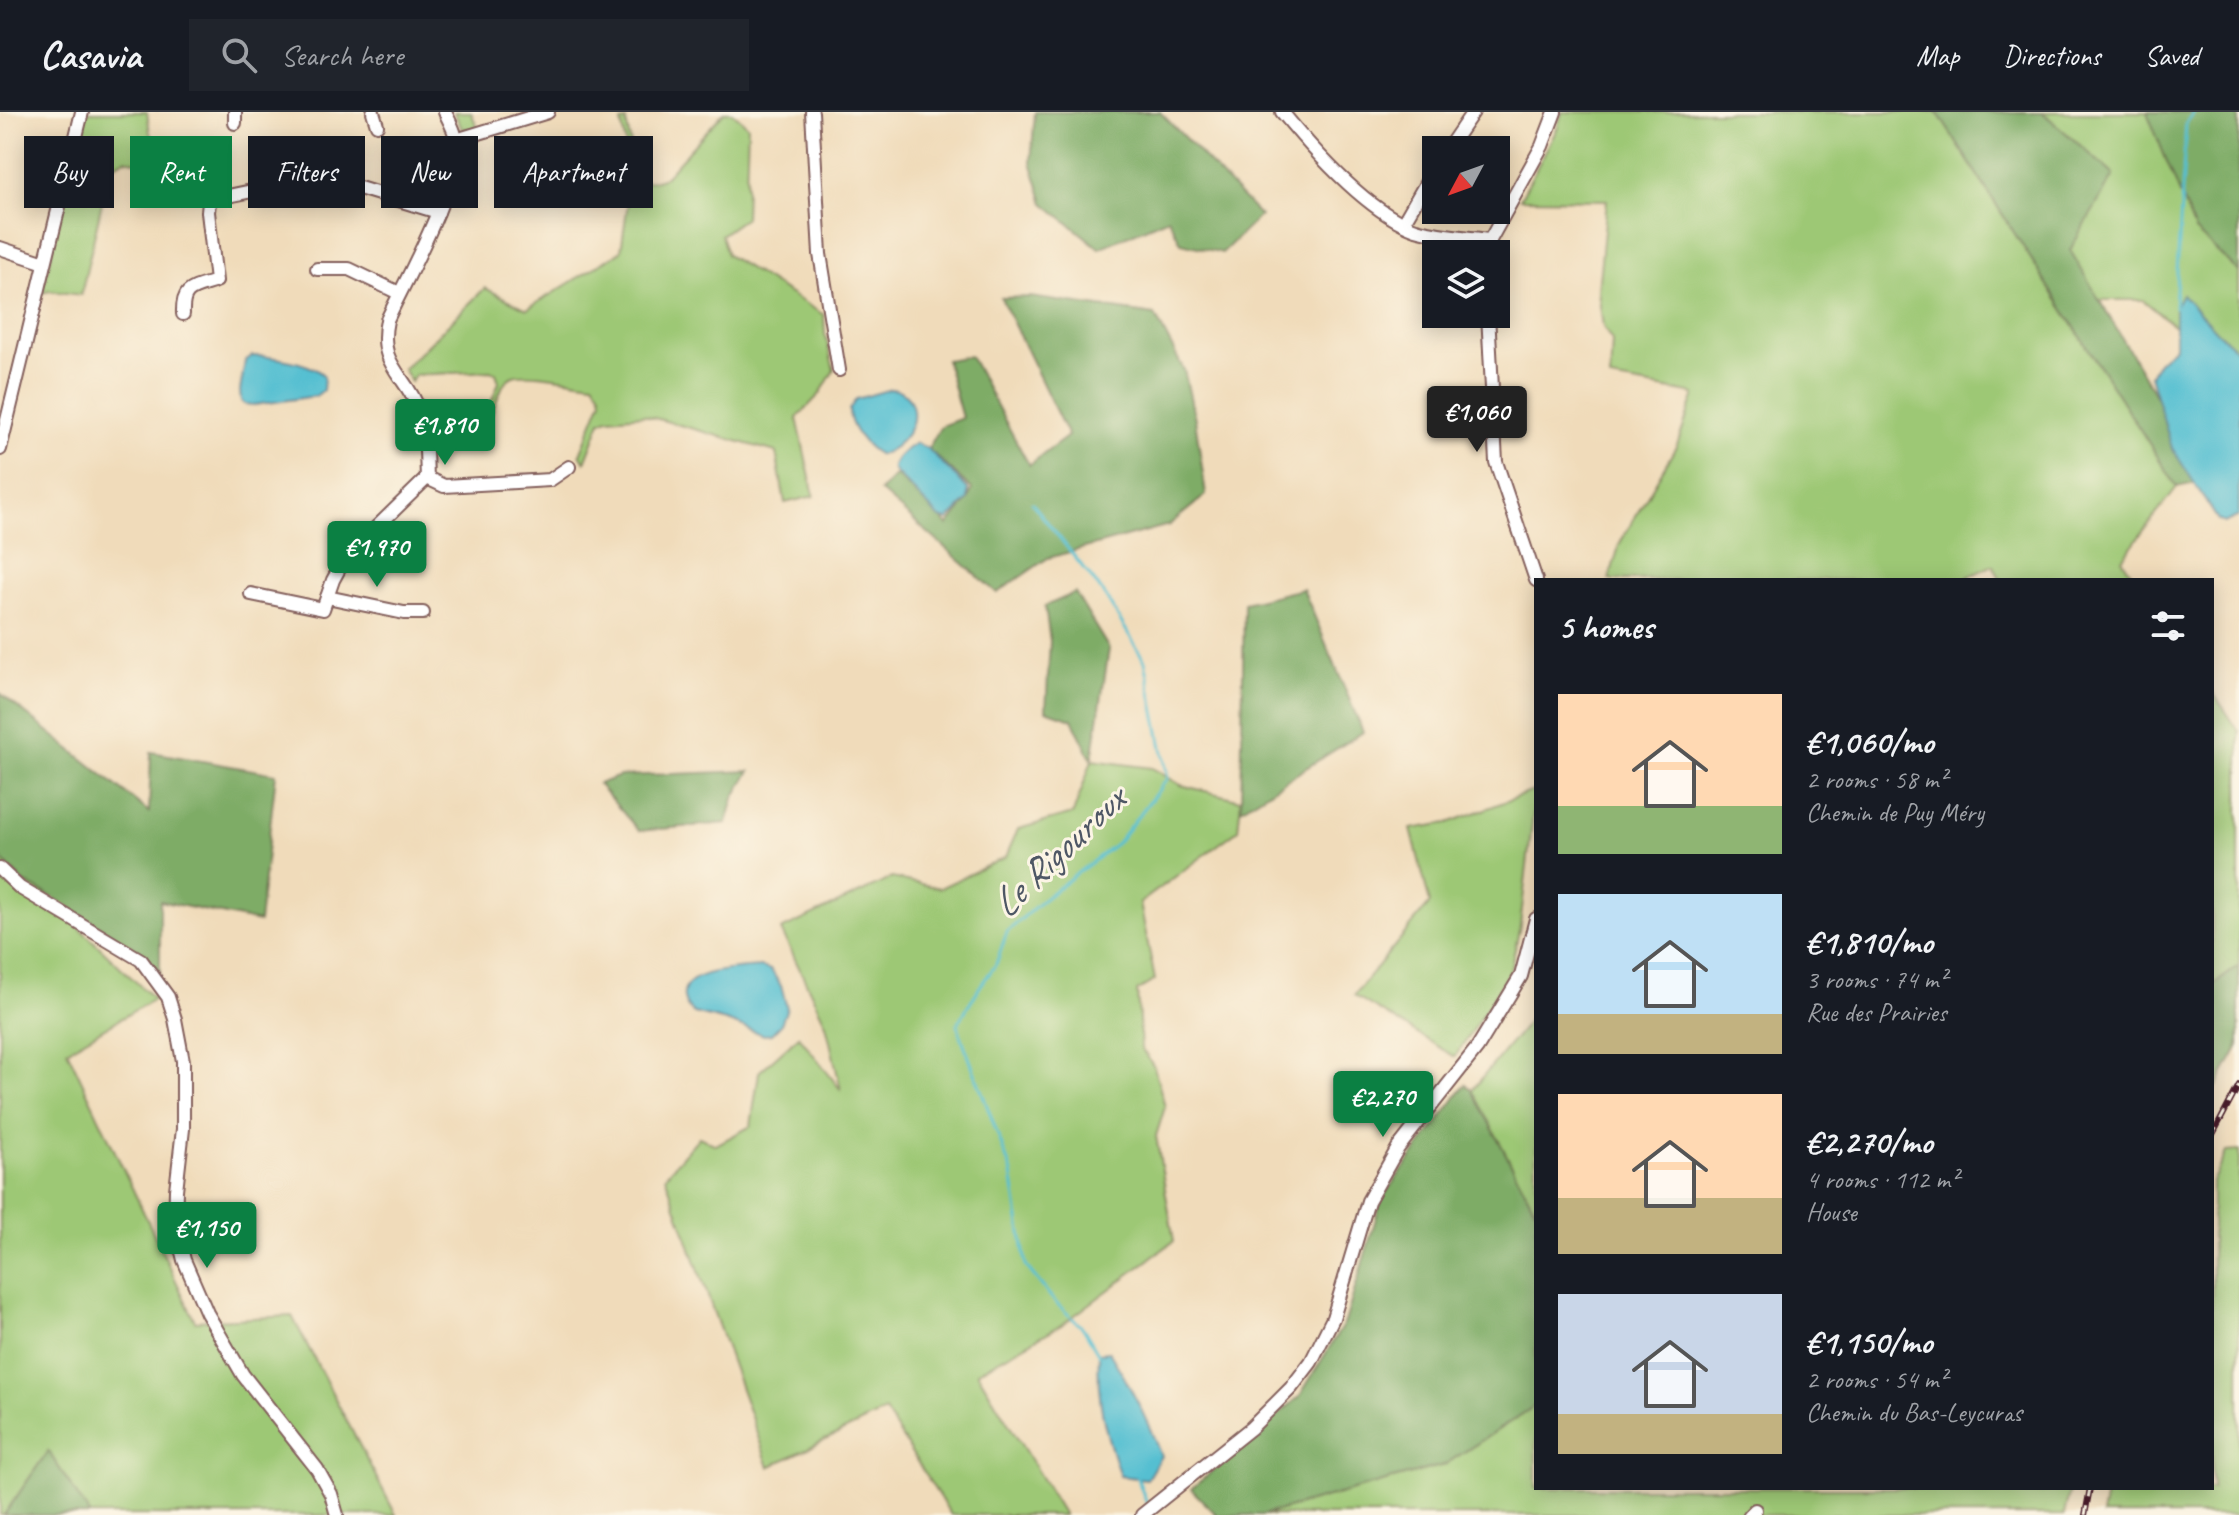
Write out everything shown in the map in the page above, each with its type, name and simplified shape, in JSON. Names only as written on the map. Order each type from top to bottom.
[{"type":"street","points":[[0,449],[82,112]]},
{"type":"street","points":[[445,112],[454,136]]},
{"type":"street","points":[[469,136],[545,112]]},
{"type":"street","points":[[812,112],[820,254],[839,370]]},
{"type":"street","points":[[1282,112],[1358,192],[1403,223],[1429,232],[1490,240],[1542,146],[1555,112]]},
{"type":"street","points":[[1457,136],[1473,112]]},
{"type":"street","points":[[183,314],[182,298],[187,291],[216,281],[208,212],[210,193],[228,196],[300,181],[333,180],[438,212]]},
{"type":"street","points":[[1403,223],[1422,190]]},
{"type":"street","points":[[251,594],[323,609],[345,558],[427,478],[420,412],[407,387],[394,372],[384,334],[387,320],[440,208]]},
{"type":"street","points":[[0,248],[45,263]]},
{"type":"street","points":[[317,269],[349,269],[399,293]]},
{"type":"street","points":[[1489,328],[1496,462],[1535,578]]},
{"type":"street","points":[[427,478],[444,486],[550,480],[569,467]]},
{"type":"street","points":[[327,597],[404,613],[423,613]]},
{"type":"street","points":[[0,869],[20,888],[141,960],[168,997],[183,1061],[183,1116],[175,1224],[184,1260],[207,1313],[243,1375],[317,1469],[331,1494],[337,1515]]},
{"type":"street","points":[[1145,1512],[1251,1428],[1291,1388],[1311,1362],[1333,1318],[1368,1201],[1398,1148],[1477,1048],[1521,976],[1534,927]]},
{"type":"green space","points":[[85,112],[147,112],[151,136],[130,136],[130,160],[125,159],[114,165],[114,136],[79,136]]},
{"type":"green space","points":[[454,112],[471,112],[478,129],[462,129]]},
{"type":"green space","points":[[724,112],[732,112],[748,126],[745,218],[721,235],[727,255],[824,315],[825,334],[834,370],[820,394],[797,418],[814,496],[785,503],[776,452],[644,415],[601,421],[585,462],[580,454],[602,400],[594,383],[542,375],[511,377],[503,385],[479,444],[475,443],[499,382],[496,373],[415,375],[411,382],[403,369],[485,288],[527,309],[621,251],[627,208],[653,208],[653,181],[664,178]]},
{"type":"green space","points":[[1035,112],[1160,112],[1260,216],[1222,253],[1181,243],[1168,218],[1099,248],[1044,203],[1031,162]]},
{"type":"green space","points":[[1562,112],[1937,112],[2177,487],[2122,559],[2135,578],[2000,578],[1993,565],[1966,578],[1610,578],[1620,543],[1677,445],[1695,394],[1610,379],[1612,341],[1603,327],[1598,291],[1607,200],[1520,199],[1557,129]]},
{"type":"green space","points":[[1937,112],[2042,112],[2114,175],[2070,250],[2206,481],[2177,487]]},
{"type":"green space","points":[[2042,112],[2147,112],[2195,231],[2239,272],[2239,351],[2217,332],[2175,307],[2176,327],[2143,300],[2099,300],[2069,250],[2114,175]]},
{"type":"green space","points":[[2147,112],[2239,112],[2239,272],[2195,231]]},
{"type":"green space","points":[[626,121],[629,136],[624,136],[621,122]]},
{"type":"green space","points":[[62,208],[101,208],[81,295],[50,291],[42,293]]},
{"type":"green space","points":[[1030,297],[1155,315],[1184,370],[1206,495],[1169,525],[1048,558],[997,593],[880,491],[896,475],[948,525],[968,500],[972,489],[928,449],[941,426],[962,418],[946,360],[970,356],[1029,465],[1068,436],[1001,298]]},
{"type":"green space","points":[[1303,589],[1363,732],[1241,809],[1244,603]]},
{"type":"green space","points":[[1075,593],[1109,649],[1092,760],[1072,719],[1046,710],[1050,641],[1045,606]]},
{"type":"green space","points":[[0,693],[149,812],[151,752],[276,774],[259,922],[160,901],[160,973],[144,954],[24,882],[0,858]]},
{"type":"green space","points":[[2214,694],[2239,731],[2239,966],[2214,985]]},
{"type":"green space","points":[[1092,760],[1152,768],[1181,785],[1241,800],[1238,830],[1140,903],[1155,980],[1137,991],[1141,1048],[1154,1067],[1165,1107],[1156,1136],[1174,1241],[1063,1324],[977,1372],[1064,1515],[951,1515],[885,1411],[769,1467],[665,1176],[699,1137],[716,1145],[751,1126],[759,1072],[799,1036],[841,1090],[826,1024],[781,930],[892,878],[940,888],[1006,857],[1018,829],[1073,814]]},
{"type":"green space","points":[[750,771],[734,798],[727,823],[639,831],[598,784],[620,776]]},
{"type":"green space","points":[[1534,791],[1520,926],[1510,971],[1455,1057],[1354,995],[1430,903],[1411,829],[1448,823]]},
{"type":"green space","points":[[0,852],[154,999],[67,1050],[195,1321],[292,1316],[396,1515],[90,1515],[48,1451],[4,1515],[0,1515]]},
{"type":"green space","points":[[2239,966],[2239,1046],[2214,1091],[2214,985]]},
{"type":"green space","points":[[1534,1015],[1534,1207],[1472,1090]]},
{"type":"green space","points":[[1466,1084],[1534,1207],[1534,1406],[1444,1465],[1262,1515],[1217,1515],[1191,1489],[1299,1397],[1345,1322],[1382,1198]]},
{"type":"green space","points":[[2239,1151],[2239,1515],[2102,1515],[2107,1490],[2214,1490],[2214,1178],[2226,1152]]},
{"type":"green space","points":[[1534,1406],[1534,1490],[2070,1490],[2064,1515],[1262,1515],[1444,1465]]},
{"type":"green space","points":[[48,1451],[90,1515],[4,1515]]},
{"type":"water","points":[[2182,294],[2239,351],[2239,516],[2224,523],[2218,520],[2172,448],[2150,375],[2158,362],[2175,346],[2175,307]]},
{"type":"water","points":[[252,356],[310,367],[324,376],[323,390],[316,396],[244,404],[240,391],[245,361]]},
{"type":"water","points":[[891,389],[901,391],[908,397],[913,420],[901,441],[880,455],[859,436],[849,410],[856,399]]},
{"type":"water","points":[[916,443],[928,449],[968,489],[968,500],[948,520],[940,518],[893,470],[897,458]]},
{"type":"water","points":[[760,967],[771,970],[781,986],[787,1008],[781,1024],[771,1034],[764,1035],[694,1013],[686,1005],[685,988],[691,981],[713,972]]},
{"type":"water","points":[[1109,1352],[1138,1402],[1161,1456],[1147,1479],[1120,1476],[1110,1445],[1100,1401],[1098,1370],[1099,1353]]},
{"type":"waterway","points":[[2175,307],[2186,123],[2194,112]]},
{"type":"waterway","name":"Le Rigouroux","points":[[1032,503],[1104,594],[1145,661],[1168,778],[1117,843],[1046,897],[1007,932],[996,964],[957,1025],[1012,1173],[1026,1266],[1055,1302],[1083,1328],[1099,1355]]},
{"type":"waterway","name":"Le Rigouroux","points":[[1137,1477],[1147,1504]]},
{"type":"railway","points":[[2214,1132],[2239,1085]]},
{"type":"railway","points":[[2085,1515],[2090,1490]]}]
